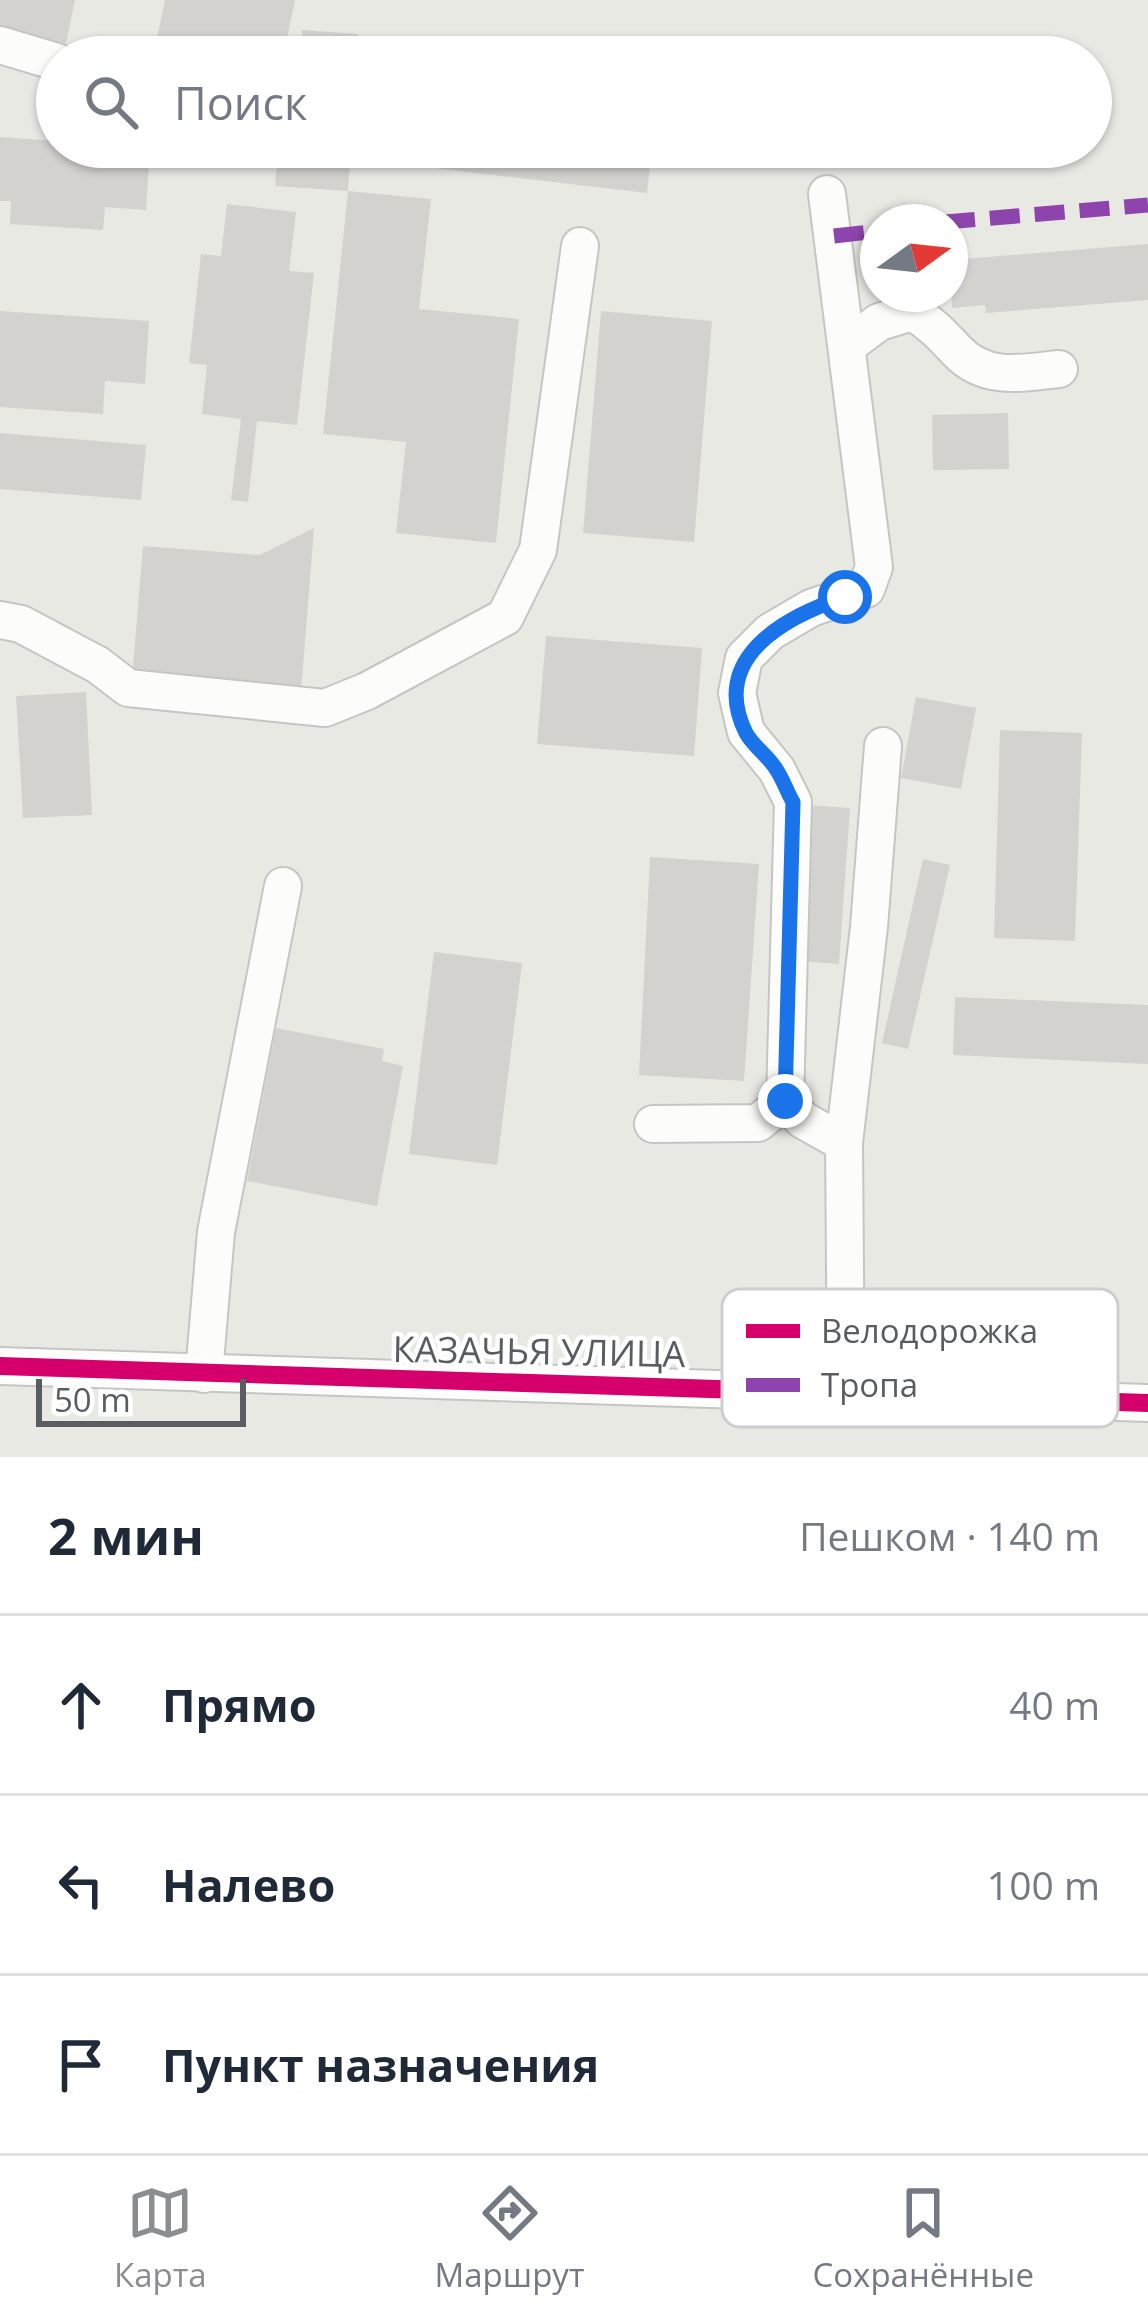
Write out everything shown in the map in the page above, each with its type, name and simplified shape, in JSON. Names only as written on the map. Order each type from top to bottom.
[{"type":"street","points":[[0,45],[36,56]]},
{"type":"street","points":[[827,194],[874,567],[866,589],[811,608],[770,632],[744,658],[737,693],[746,732],[777,770],[793,802],[785,1101],[803,1120],[844,1143]]},
{"type":"street","points":[[0,620],[21,624],[98,665],[128,688],[325,708],[367,692],[505,617],[538,550],[580,246]]},
{"type":"street","points":[[847,346],[879,322],[912,312],[935,325],[961,356],[980,369],[1008,375],[1059,369]]},
{"type":"street","points":[[845,1289],[844,1143],[869,927],[883,746]]},
{"type":"street","points":[[204,1374],[216,1232],[283,886]]},
{"type":"street","points":[[653,1124],[758,1123],[785,1101]]},
{"type":"street","name":"КАЗАЧЬЯ УЛИЦА","points":[[0,1366],[722,1388]]},
{"type":"street","name":"КАЗАЧЬЯ УЛИЦА","points":[[1118,1402],[1148,1403]]},
{"type":"building","points":[[0,0],[75,0],[67,36],[36,37],[0,29]]},
{"type":"building","points":[[165,0],[295,0],[287,36],[157,36]]},
{"type":"building","points":[[302,30],[358,34],[358,36],[302,36]]},
{"type":"building","points":[[0,137],[36,140],[36,168],[149,168],[146,210],[105,207],[103,230],[10,224],[11,201],[0,201]]},
{"type":"building","points":[[276,168],[350,168],[348,191],[275,186]]},
{"type":"building","points":[[434,168],[650,168],[647,193]]},
{"type":"building","points":[[348,191],[431,199],[419,309],[519,319],[496,543],[396,533],[406,442],[323,434]]},
{"type":"building","points":[[227,204],[296,212],[289,271],[314,273],[297,425],[257,421],[248,502],[231,500],[241,419],[202,414],[207,365],[189,363],[201,254],[221,256]]},
{"type":"building","points":[[1148,244],[1148,300],[986,313],[985,305],[968,307],[968,259]]},
{"type":"building","points":[[0,311],[149,321],[145,384],[105,381],[103,414],[0,407]]},
{"type":"building","points":[[601,311],[712,321],[694,542],[583,533]]},
{"type":"building","points":[[1008,413],[1009,469],[933,470],[932,415]]},
{"type":"building","points":[[0,433],[146,445],[141,500],[0,489]]},
{"type":"building","points":[[314,528],[301,693],[132,679],[143,546],[260,555]]},
{"type":"building","points":[[546,636],[702,648],[694,756],[537,744]]},
{"type":"building","points":[[86,692],[92,815],[23,818],[16,696]]},
{"type":"building","points":[[916,697],[976,708],[961,789],[901,778]]},
{"type":"building","points":[[1000,730],[1082,733],[1075,941],[994,938]]},
{"type":"building","points":[[808,805],[850,808],[839,964],[798,961]]},
{"type":"building","points":[[650,857],[759,864],[744,1081],[639,1075]]},
{"type":"building","points":[[923,859],[950,865],[908,1049],[882,1043]]},
{"type":"building","points":[[434,952],[522,963],[497,1165],[409,1154]]},
{"type":"building","points":[[955,997],[1148,1005],[1148,1064],[953,1055]]},
{"type":"building","points":[[276,1028],[384,1049],[382,1061],[403,1066],[377,1206],[247,1181]]},
{"type":"marked path","points":[[968,220],[1148,205]]},
{"type":"marked path","points":[[834,236],[860,233]]},
{"type":"cycle path","points":[[0,1366],[722,1389]]},
{"type":"cycle path","points":[[1118,1402],[1148,1403]]},
{"type":"route","points":[[785,1101],[793,802],[777,770],[746,732],[737,693],[744,658],[770,632],[811,608],[845,597]]}]
